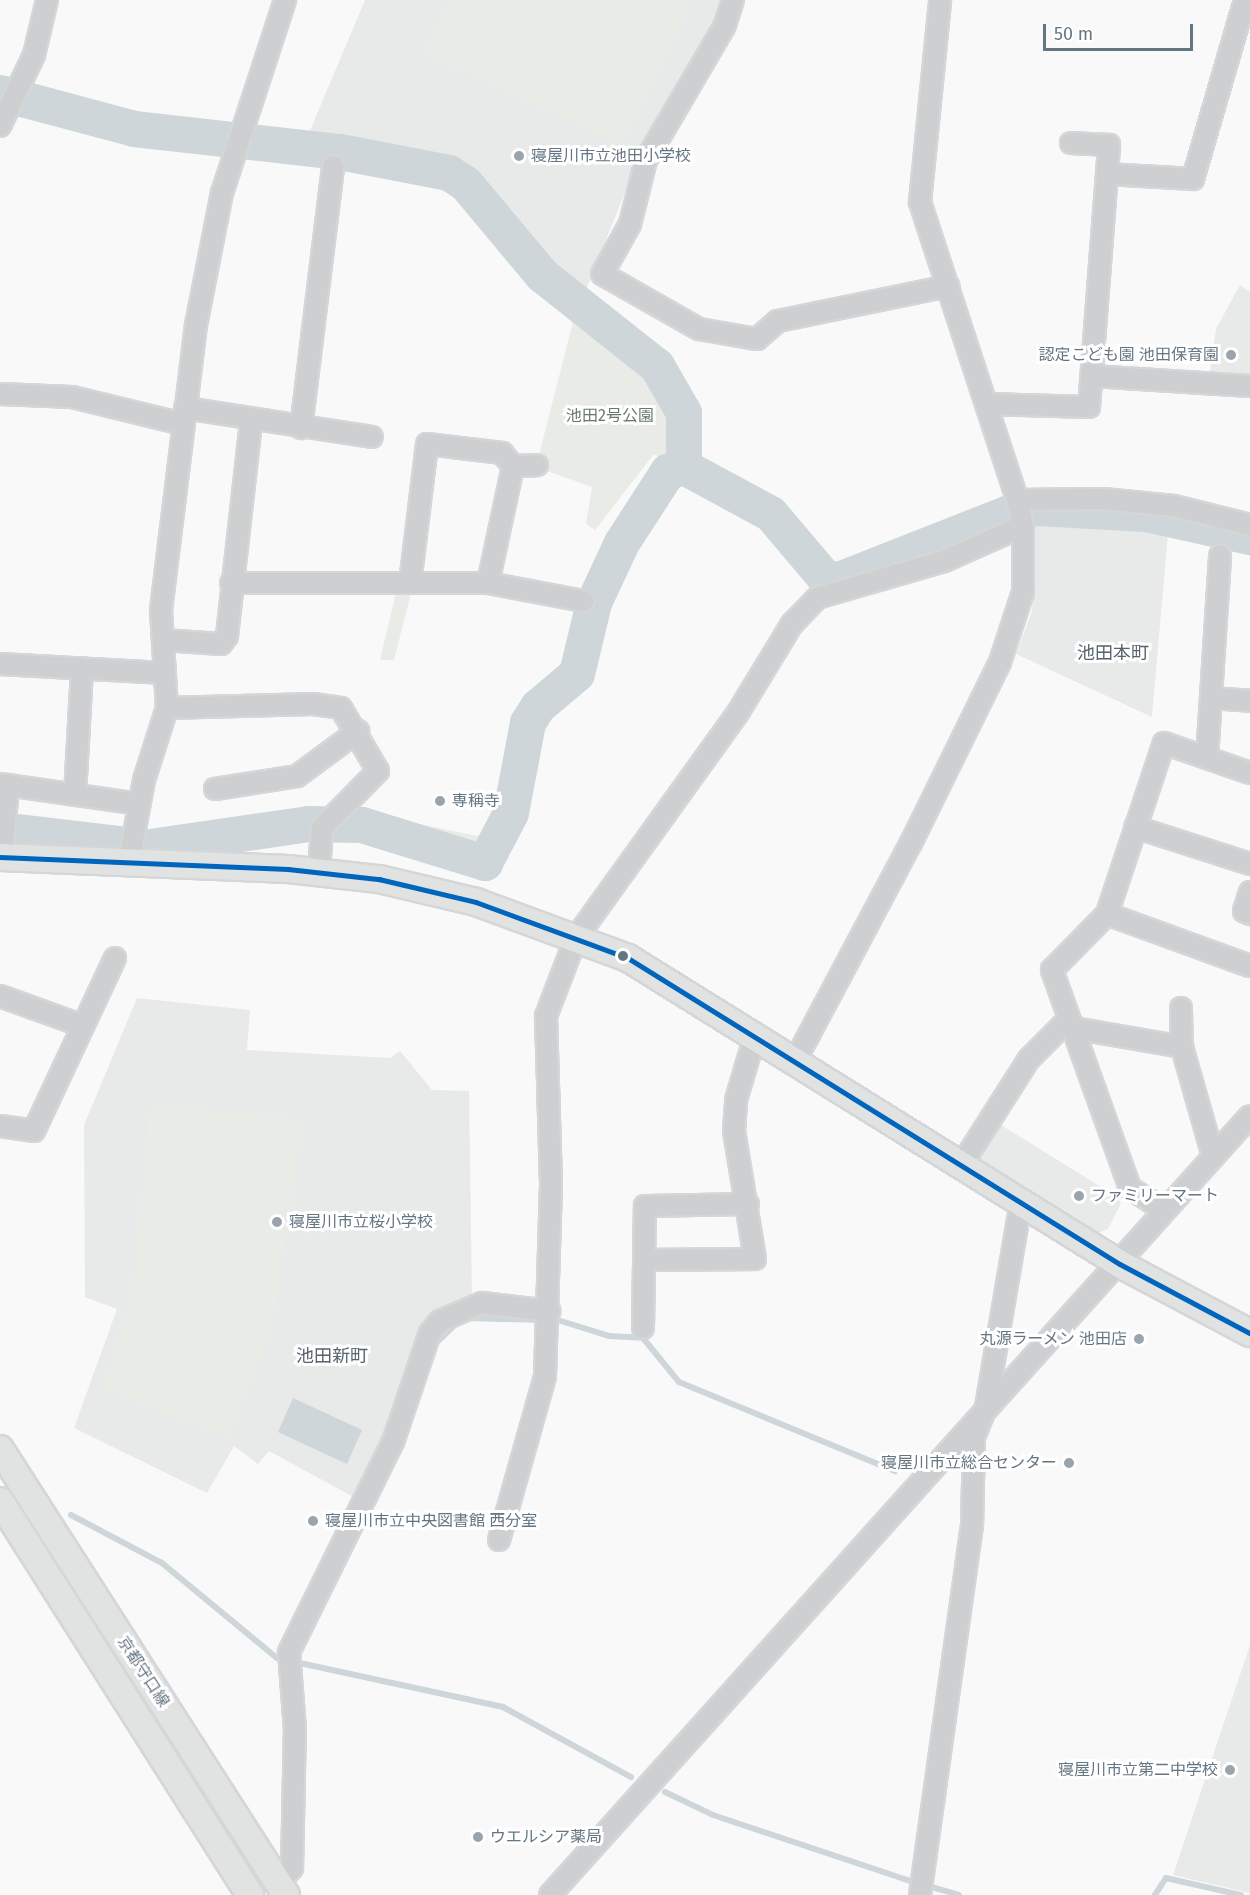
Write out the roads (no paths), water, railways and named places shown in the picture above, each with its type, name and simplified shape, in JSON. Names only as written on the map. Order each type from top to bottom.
[{"type":"main road","points":[[2,845],[129,861],[319,872],[476,902],[628,958],[796,1059],[1120,1264],[1250,1333]]},
{"type":"main road","name":"京都守口線","points":[[0,1449],[282,1889]]},
{"type":"main road","name":"京都守口線","points":[[0,1502],[250,1895]]},
{"type":"street","points":[[0,126],[16,98],[34,55],[48,0]]},
{"type":"street","points":[[129,861],[139,804],[166,708],[161,610],[184,416],[207,270],[239,140],[285,0]]},
{"type":"street","points":[[733,0],[724,27],[646,160],[630,224],[602,274],[699,330],[757,339],[778,321],[948,286]]},
{"type":"street","points":[[796,1059],[911,843],[1000,662],[1023,592],[1020,511],[920,202],[940,0]]},
{"type":"street","points":[[1107,174],[1193,179],[1245,0]]},
{"type":"street","points":[[987,404],[1089,407],[1109,145],[1071,143]]},
{"type":"street","points":[[301,428],[333,166]]},
{"type":"street","points":[[1092,376],[1250,386]]},
{"type":"street","points":[[0,394],[72,397],[184,416],[372,437]]},
{"type":"street","points":[[163,640],[221,644],[227,636],[231,583],[251,422]]},
{"type":"street","points":[[410,583],[426,444],[502,453],[513,466]]},
{"type":"street","points":[[513,466],[537,465]]},
{"type":"street","points":[[488,583],[513,466]]},
{"type":"street","points":[[499,1540],[545,1376],[550,1311],[546,1016],[576,938],[734,719],[792,624],[817,598],[944,561],[1020,511],[1162,505],[1250,525]]},
{"type":"street","points":[[1207,758],[1220,555]]},
{"type":"street","points":[[231,583],[488,583],[583,601]]},
{"type":"street","points":[[0,664],[165,673]]},
{"type":"street","points":[[75,795],[82,668]]},
{"type":"street","points":[[1211,698],[1250,701]]},
{"type":"street","points":[[166,708],[313,704],[341,708],[358,731],[378,771],[367,788],[325,823],[319,872]]},
{"type":"street","points":[[215,789],[297,776],[358,731]]},
{"type":"street","points":[[1164,1210],[1130,1188],[1077,1029],[1052,970],[1107,914],[1164,743],[1250,773]]},
{"type":"street","points":[[2,845],[4,784],[139,804]]},
{"type":"street","points":[[1135,827],[1250,864]]},
{"type":"street","points":[[1250,892],[1244,911],[1250,914]]},
{"type":"street","points":[[1107,914],[1250,966]]},
{"type":"street","points":[[0,1126],[34,1131],[115,958]]},
{"type":"street","points":[[0,996],[83,1026]]},
{"type":"street","points":[[1181,1008],[1182,1047],[1213,1156]]},
{"type":"street","points":[[962,1164],[1029,1059],[1062,1026],[1182,1047]]},
{"type":"street","points":[[646,1260],[755,1259],[748,1204],[734,1131],[736,1100],[755,1036]]},
{"type":"street","points":[[550,1895],[986,1407],[1120,1264],[1164,1210],[1250,1116]]},
{"type":"street","points":[[920,1895],[972,1527],[974,1437],[986,1407],[1021,1203]]},
{"type":"street","points":[[643,1328],[646,1260],[645,1206],[748,1204]]},
{"type":"street","points":[[282,1889],[292,1868],[295,1730],[289,1652],[393,1442],[430,1333],[440,1321],[482,1304],[550,1311]]},
{"type":"waterway","points":[[0,93],[134,129],[340,152],[449,173],[466,184],[542,275],[657,366],[684,413],[684,467],[771,514],[825,578],[839,580],[1009,513],[1038,508],[1146,514],[1250,537]]},
{"type":"waterway","points":[[150,847],[309,824],[362,825],[485,863],[511,813],[528,723],[538,707],[577,674],[594,603],[622,543],[668,472],[684,467]]},
{"type":"waterway","points":[[0,830],[120,844]]},
{"type":"waterway","points":[[467,1318],[544,1320]]},
{"type":"waterway","points":[[558,1320],[609,1336],[643,1338],[679,1382],[895,1471]]},
{"type":"waterway","points":[[433,1346],[458,1322]]},
{"type":"waterway","points":[[71,1515],[162,1563],[277,1658]]},
{"type":"waterway","points":[[295,1662],[503,1707],[631,1777]]},
{"type":"waterway","points":[[665,1792],[713,1815],[910,1881]]},
{"type":"waterway","points":[[1155,1895],[1166,1878],[1241,1895]]},
{"type":"waterway","points":[[928,1886],[959,1895]]},
{"type":"place","name":"寝屋川市立池田小学校","points":[[519,156]]},
{"type":"place","name":"認定こども園 池田保育園","points":[[1231,355]]},
{"type":"place","name":"専稱寺","points":[[440,801]]},
{"type":"place","name":"ファミリーマート","points":[[1079,1196]]},
{"type":"place","name":"寝屋川市立桜小学校","points":[[277,1222]]},
{"type":"place","name":"丸源ラーメン 池田店","points":[[1139,1339]]},
{"type":"place","name":"寝屋川市立総合センター","points":[[1069,1463]]},
{"type":"place","name":"寝屋川市立中央図書館 西分室","points":[[313,1521]]},
{"type":"place","name":"寝屋川市立第二中学校","points":[[1230,1770]]},
{"type":"place","name":"ウエルシア薬局","points":[[478,1837]]},
{"type":"district","name":"池田本町","points":[[1113,653]]},
{"type":"district","name":"池田新町","points":[[332,1356]]},
{"type":"park label","name":"池田2号公園","points":[[610,416]]}]
